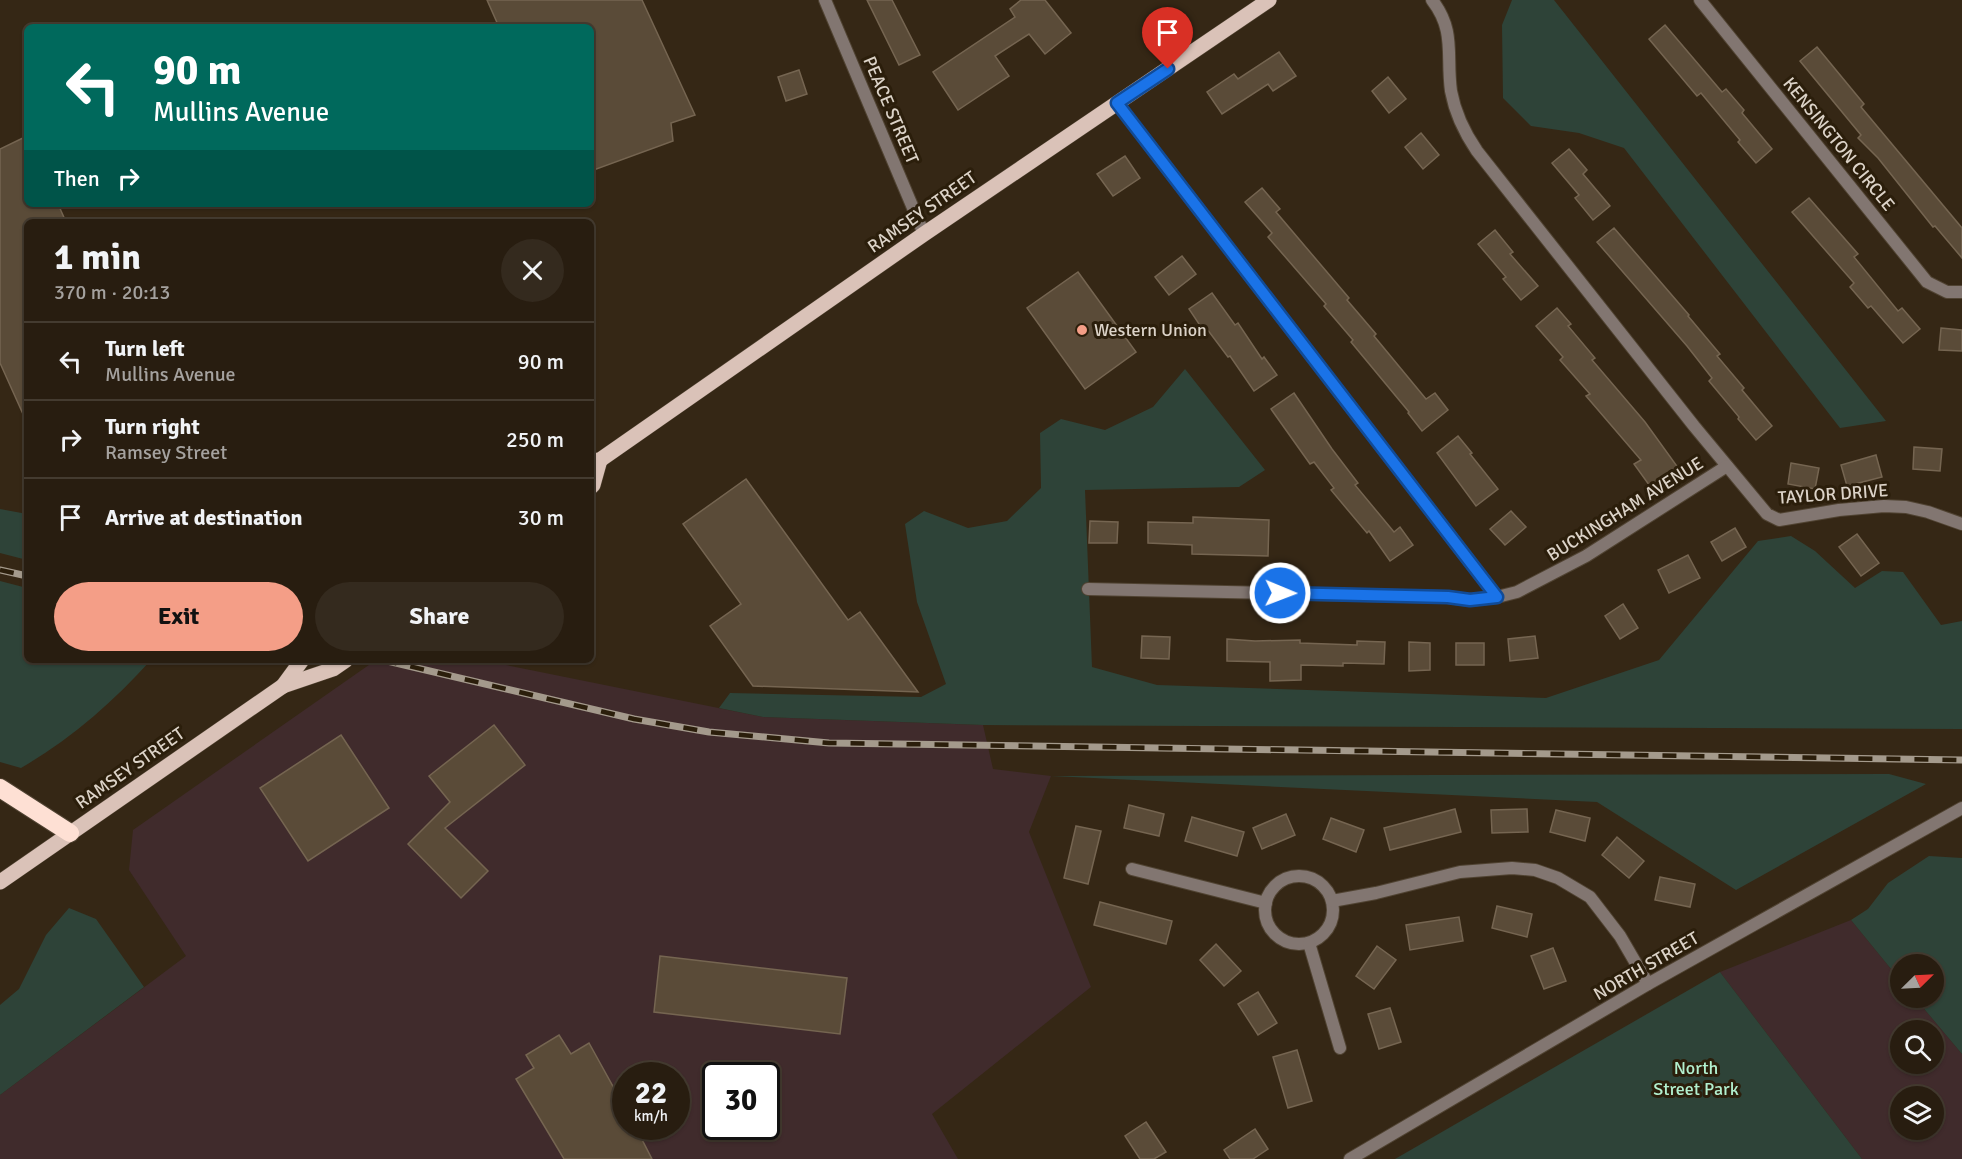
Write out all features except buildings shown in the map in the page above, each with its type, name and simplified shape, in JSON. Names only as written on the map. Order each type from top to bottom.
[{"type":"highway","points":[[0,788],[70,833]]},
{"type":"main road","name":"RAMSEY STREET","points":[[595,461],[1269,0]]},
{"type":"main road","name":"RAMSEY STREET","points":[[283,686],[300,663]]},
{"type":"main road","name":"RAMSEY STREET","points":[[0,882],[283,686],[333,669],[342,663]]},
{"type":"street","name":"PEACE STREET","points":[[825,0],[924,234]]},
{"type":"street","name":"BUCKINGHAM AVENUE","points":[[1088,589],[1448,597],[1470,600],[1497,597],[1517,592],[1586,556],[1727,466],[1477,151],[1456,111],[1451,90],[1447,26],[1432,0]]},
{"type":"street","name":"KENSINGTON CIRCLE","points":[[1700,0],[1927,282],[1947,292],[1962,292]]},
{"type":"street","points":[[1117,103],[1497,597]]},
{"type":"street","name":"TAYLOR DRIVE","points":[[1727,466],[1767,514],[1779,520],[1839,510],[1884,506],[1906,507],[1928,512],[1962,524]]},
{"type":"street","name":"NORTH STREET","points":[[1350,1159],[1648,984],[1962,808]]},
{"type":"street","points":[[1132,868],[1266,903]]},
{"type":"street","points":[[1332,901],[1376,893],[1460,872],[1512,868],[1535,870],[1557,878],[1590,897],[1620,936],[1648,984]]},
{"type":"street","points":[[1293,876],[1313,879],[1322,884],[1332,901],[1331,923],[1325,933],[1309,943],[1295,944],[1284,941],[1269,925],[1265,915],[1266,903],[1269,894],[1283,880],[1293,876]]},
{"type":"street","points":[[1309,943],[1340,1048]]},
{"type":"shaded area","points":[[372,663],[496,663],[763,717],[983,725],[993,769],[1051,776],[1029,832],[1091,987],[932,1114],[958,1159],[0,1159],[0,1095],[186,956],[129,870],[133,830]]},
{"type":"shaded area","points":[[1851,920],[1890,968],[1890,1008],[1923,1008],[1933,1020],[1890,1020],[1890,1074],[1944,1074],[1944,1033],[1962,1054],[1962,1159],[1862,1159],[1720,972]]},
{"type":"green space","points":[[1512,0],[1554,0],[1886,421],[1840,428],[1624,148],[1579,133],[1531,126],[1503,98],[1502,25]]},
{"type":"green space","points":[[1185,369],[1265,470],[1239,487],[1085,490],[1092,667],[1157,685],[1546,698],[1659,660],[1758,541],[1791,536],[1815,551],[1855,588],[1882,571],[1903,572],[1941,625],[1962,621],[1962,729],[983,725],[763,717],[719,708],[730,693],[921,697],[946,684],[917,602],[905,524],[924,511],[968,528],[1007,521],[1041,488],[1040,433],[1061,419],[1105,430],[1153,407]]},
{"type":"green space","points":[[0,509],[24,513],[24,559],[0,553]]},
{"type":"green space","points":[[0,581],[24,587],[24,663],[148,663],[122,691],[57,745],[21,768],[0,762]]},
{"type":"green space","points":[[1889,774],[1926,784],[1736,890],[1597,802],[1051,776]]},
{"type":"green space","points":[[1929,856],[1962,858],[1962,1054],[1944,1033],[1944,1020],[1933,1020],[1923,1008],[1944,1008],[1944,954],[1890,954],[1890,968],[1851,920],[1868,909],[1888,883]]},
{"type":"green space","points":[[69,908],[96,919],[144,987],[0,1095],[0,1005],[19,989],[46,935]]},
{"type":"green space","name":"North Street Park","points":[[1720,972],[1862,1159],[1395,1159]]},
{"type":"railway","points":[[0,570],[24,575]]},
{"type":"railway","points":[[396,663],[634,719],[709,732],[829,743],[1962,760]]},
{"type":"place","name":"Western Union","points":[[1082,330]]},
{"type":"route","points":[[1168,69],[1117,103],[1497,597],[1470,600],[1448,597],[1280,593]]}]
